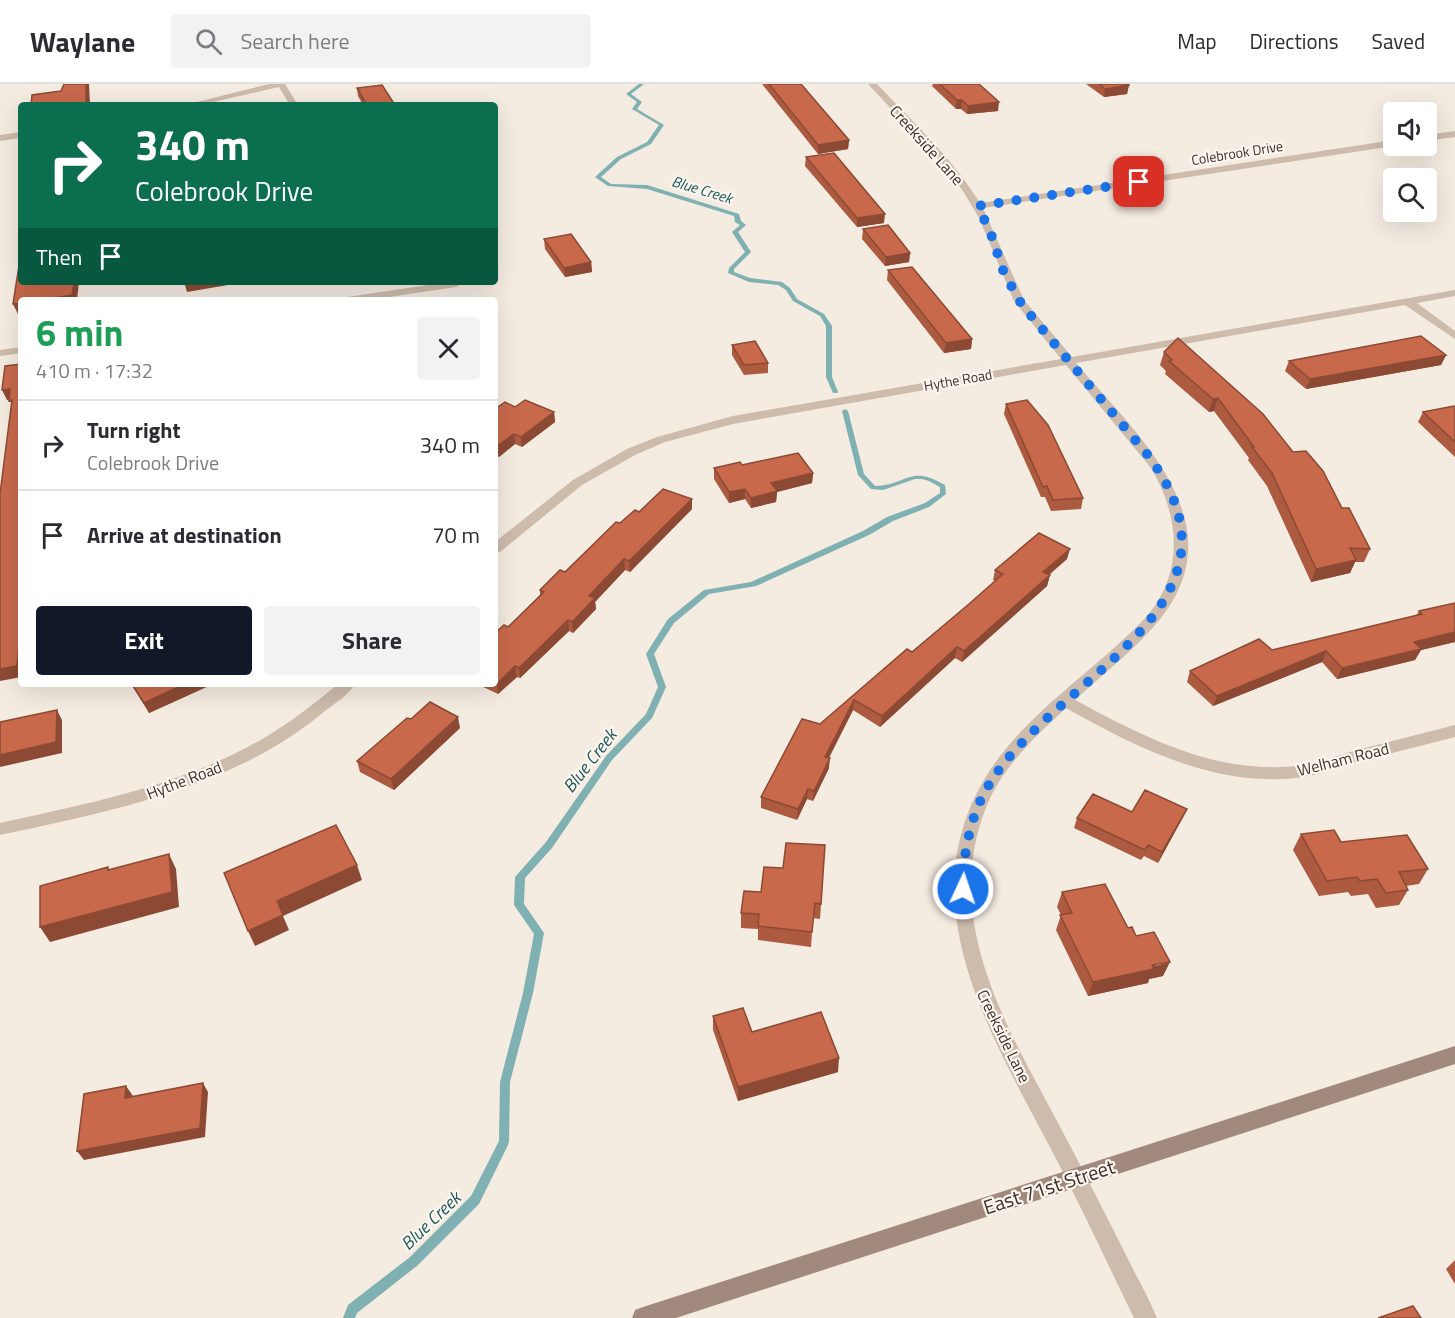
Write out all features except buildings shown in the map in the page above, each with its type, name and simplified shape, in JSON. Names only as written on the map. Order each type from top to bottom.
[{"type":"main road","name":"East 71st Street","points":[[643,1318],[1455,1055]]},
{"type":"street","points":[[202,102],[281,84],[292,102]]},
{"type":"street","name":"Creekside Lane","points":[[872,84],[953,172],[978,206],[1013,291],[1029,315],[1147,454],[1165,479],[1179,514],[1183,543],[1173,586],[1157,614],[1010,755],[986,790],[965,853],[963,917],[970,956],[989,1011],[1146,1318]]},
{"type":"street","points":[[1437,136],[1455,134]]},
{"type":"street","points":[[0,138],[18,135]]},
{"type":"street","name":"Colebrook Drive","points":[[978,206],[1383,145]]},
{"type":"street","points":[[367,297],[449,285]]},
{"type":"street","name":"Hythe Road","points":[[498,546],[554,499],[591,472],[634,448],[733,420],[1455,293]]},
{"type":"street","points":[[1407,301],[1455,336]]},
{"type":"street","points":[[0,353],[18,350]]},
{"type":"street","name":"Hythe Road","points":[[0,829],[115,804],[190,780],[267,744],[307,719],[344,687]]},
{"type":"street","name":"Welham Road","points":[[1065,702],[1166,753],[1207,765],[1249,772],[1303,771],[1455,731]]},
{"type":"waterway","name":"Blue Creek","points":[[642,84],[628,94],[640,102],[634,109],[662,125],[649,143],[619,158],[598,177],[610,185],[647,187],[737,215],[738,222],[743,225],[735,232],[748,252],[731,269],[731,273],[749,280],[780,283],[788,289],[795,300],[822,315],[829,326],[829,377],[835,392]]},
{"type":"waterway","name":"Blue Creek","points":[[349,1318],[352,1309],[414,1261],[475,1200],[504,1141],[505,1082],[528,993],[539,933],[519,905],[520,877],[549,845],[609,758],[649,716],[662,687],[650,654],[671,621],[707,592],[753,584],[866,533],[890,519],[927,505],[943,494],[943,486],[922,477],[914,477],[892,486],[873,488],[861,475],[845,411]]},
{"type":"route","points":[[963,889],[965,853],[974,822],[991,781],[1024,740],[1157,614],[1173,586],[1183,543],[1179,514],[1165,479],[1147,454],[1022,305],[1004,273],[988,226],[978,206],[1139,182]]}]
